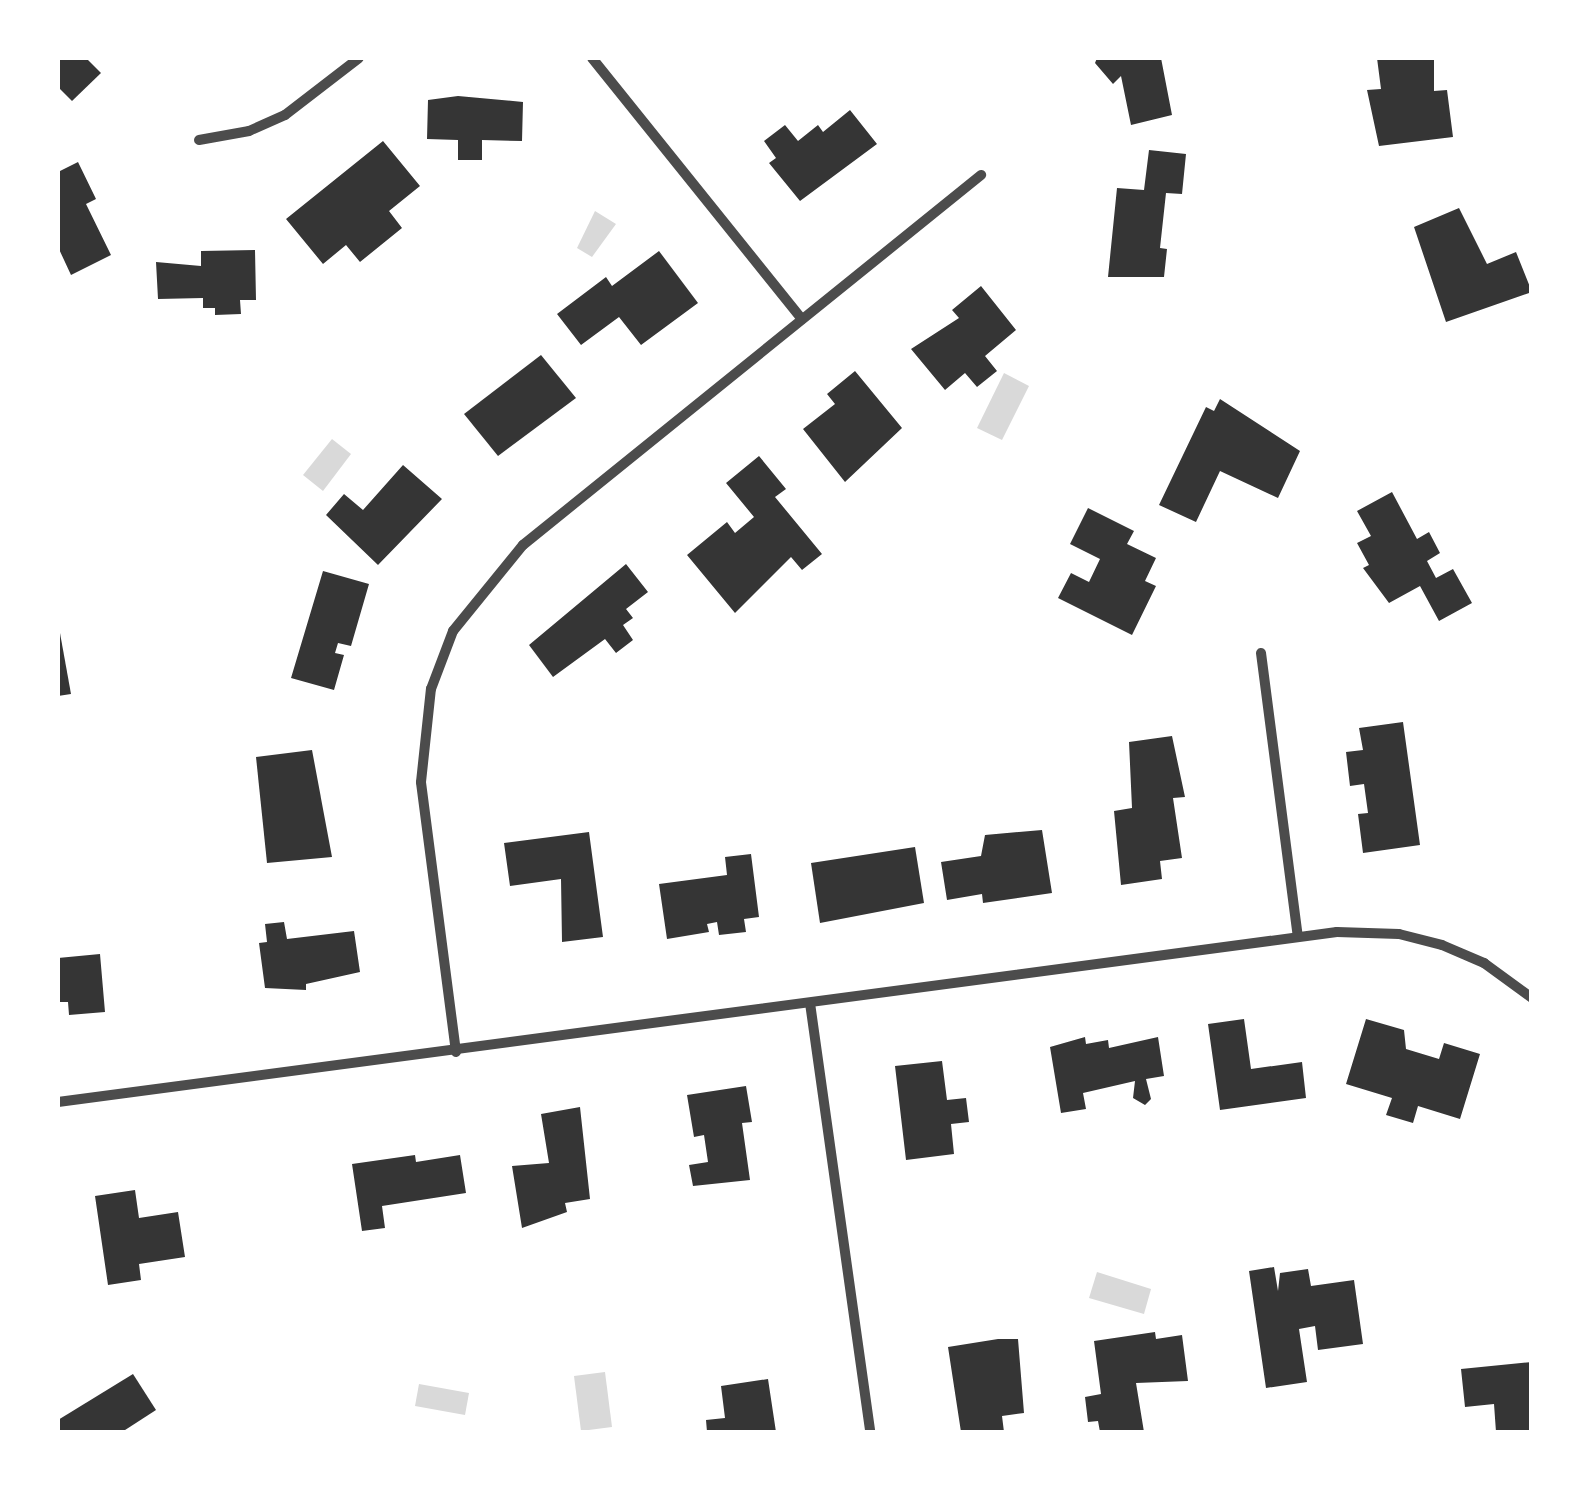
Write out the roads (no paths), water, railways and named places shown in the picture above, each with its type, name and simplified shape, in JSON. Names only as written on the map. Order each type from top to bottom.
[{"type":"street","points":[[198,140],[250,130],[284,115],[359,58]]},
{"type":"street","points":[[592,58],[802,319]]},
{"type":"street","points":[[456,1052],[420,782],[430,689],[452,631],[512,556],[982,175]]},
{"type":"street","points":[[1261,653],[1298,937]]},
{"type":"street","points":[[58,1102],[1351,931],[1427,940],[1484,963],[1532,998]]},
{"type":"street","points":[[810,1004],[870,1432]]}]
